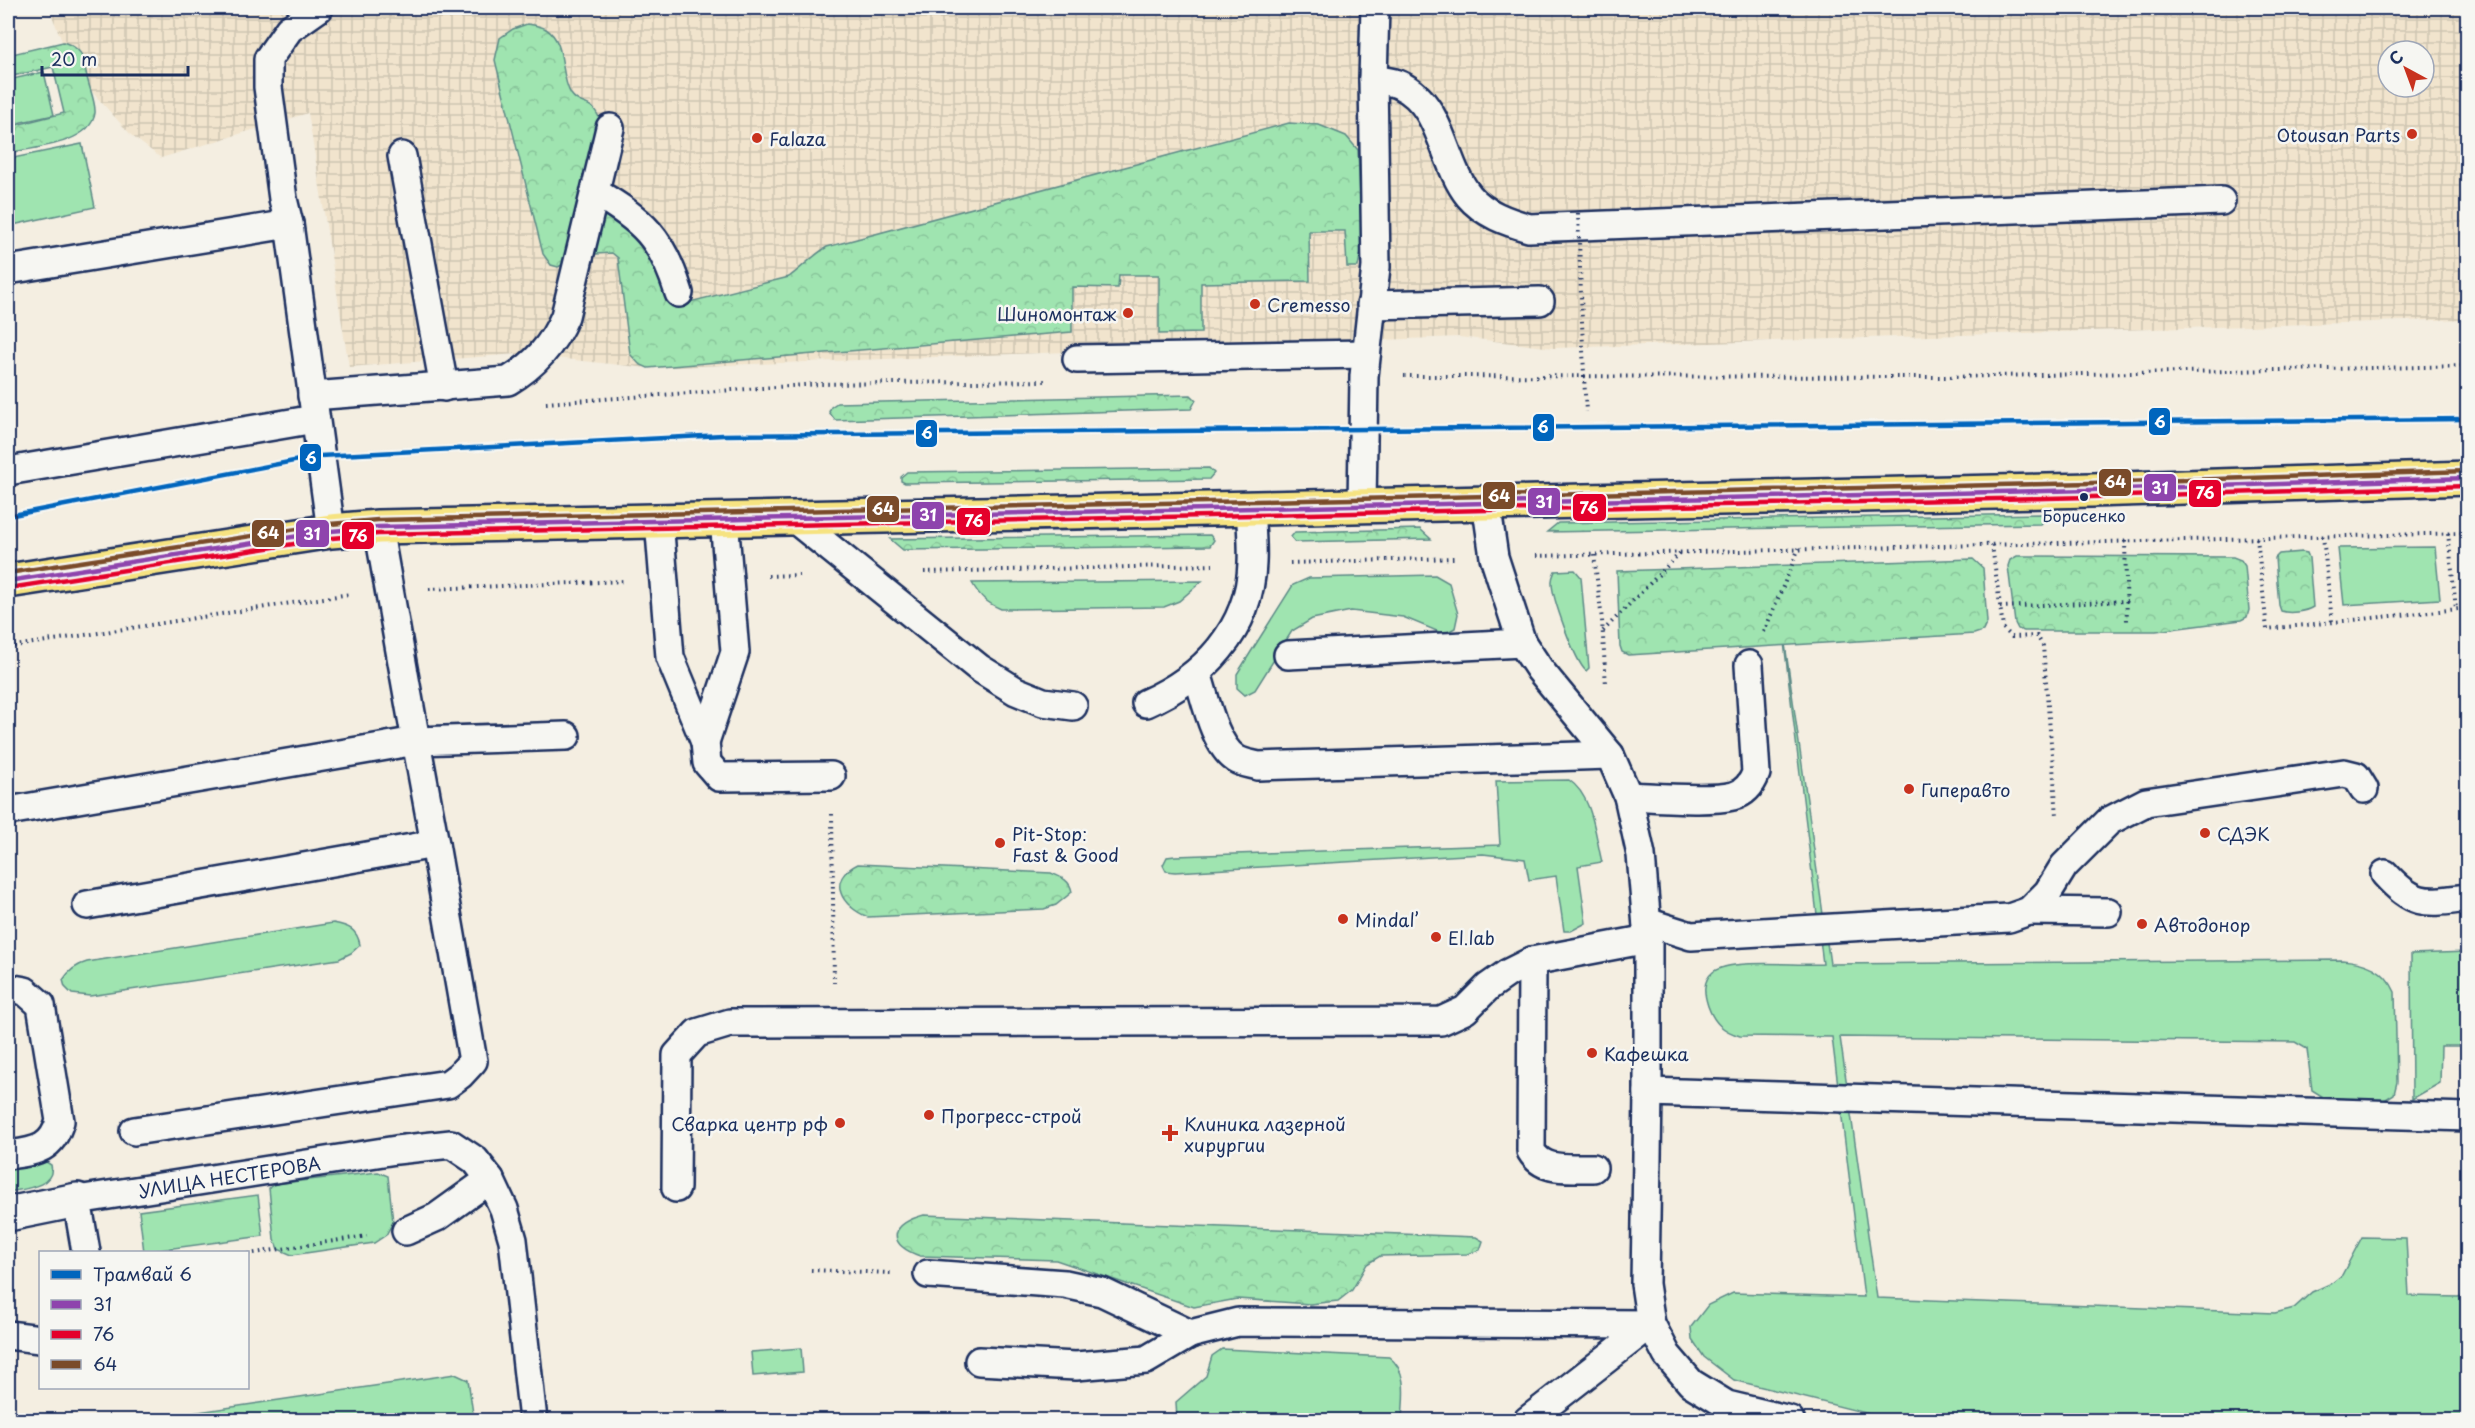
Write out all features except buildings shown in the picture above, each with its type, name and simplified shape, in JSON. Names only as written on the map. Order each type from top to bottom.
[{"type":"main road","points":[[8,581],[331,531],[378,527],[2067,490],[2468,478]]},
{"type":"street","name":"УЛИЦА НЕСТЕРОВА","points":[[8,1215],[77,1200]]},
{"type":"lane","points":[[319,8],[289,29],[268,59],[268,87],[331,531]]},
{"type":"lane","points":[[1362,505],[1364,376],[1376,267],[1373,79],[1375,8]]},
{"type":"lane","points":[[1373,79],[1400,84],[1424,103],[1469,196],[1505,221],[1529,228],[2221,201]]},
{"type":"lane","points":[[8,471],[314,408],[444,387],[508,381],[526,370],[546,351],[565,316],[610,128]]},
{"type":"lane","points":[[402,156],[444,387]]},
{"type":"lane","points":[[595,192],[628,212],[645,229],[663,251],[679,293]]},
{"type":"lane","points":[[8,270],[289,224]]},
{"type":"lane","points":[[1371,304],[1540,301]]},
{"type":"lane","points":[[1077,359],[1366,354]]},
{"type":"lane","points":[[1485,502],[1494,557],[1522,643],[1540,670],[1610,755],[1628,796],[1641,855],[1648,931],[1645,1284],[1652,1324],[1666,1355],[1691,1383],[1727,1405],[1790,1420]]},
{"type":"lane","points":[[1146,703],[1171,692],[1197,673],[1222,647],[1237,621],[1247,593],[1252,564],[1250,508]]},
{"type":"lane","points":[[793,518],[979,668],[1016,692],[1043,702],[1073,706]]},
{"type":"lane","points":[[705,742],[735,652],[724,519]]},
{"type":"lane","points":[[659,520],[670,657],[705,742],[707,763],[719,777],[831,776]]},
{"type":"lane","points":[[134,1131],[448,1084],[460,1076],[473,1061],[378,527]]},
{"type":"lane","points":[[1288,655],[1522,643]]},
{"type":"lane","points":[[1628,796],[1719,798],[1735,796],[1753,782],[1756,773],[1749,665]]},
{"type":"lane","points":[[1197,673],[1217,735],[1225,748],[1234,758],[1258,766],[1610,755]]},
{"type":"lane","points":[[8,811],[416,741],[566,736]]},
{"type":"lane","points":[[2029,911],[2048,892],[2064,866],[2109,821],[2146,802],[2344,773],[2356,776],[2364,789]]},
{"type":"lane","points":[[87,905],[435,844]]},
{"type":"lane","points":[[2385,874],[2411,898],[2430,902],[2468,898]]},
{"type":"lane","points":[[676,1188],[677,1055],[697,1033],[730,1023],[1441,1021],[1466,1010],[1488,987],[1508,973],[1532,961],[1648,931],[1691,936],[2009,918],[2029,911],[2108,912]]},
{"type":"lane","points":[[1532,961],[1531,1151],[1537,1160],[1547,1167],[1593,1168]]},
{"type":"lane","points":[[8,988],[25,991],[41,1005],[60,1121],[55,1137],[44,1146],[8,1155]]},
{"type":"lane","points":[[1648,1092],[2468,1117]]},
{"type":"lane","name":"УЛИЦА НЕСТЕРОВА","points":[[77,1200],[396,1150],[451,1144],[475,1160],[490,1179]]},
{"type":"lane","points":[[406,1231],[437,1217],[490,1179],[504,1209],[513,1240],[533,1420]]},
{"type":"lane","points":[[77,1200],[86,1251]]},
{"type":"lane","points":[[928,1274],[1065,1284],[1102,1292],[1190,1334]]},
{"type":"lane","points":[[979,1361],[1076,1366],[1146,1360],[1190,1334],[1238,1322],[1652,1324]]},
{"type":"lane","points":[[1528,1420],[1652,1324]]},
{"type":"lane","points":[[8,1335],[39,1339]]},
{"type":"path","points":[[1578,213],[1586,412]]},
{"type":"path","points":[[1946,377],[2468,366]]},
{"type":"path","points":[[2448,533],[2456,609]]},
{"type":"path","points":[[2322,536],[2332,622]]},
{"type":"path","points":[[2257,538],[2267,629],[2468,608]]},
{"type":"path","points":[[2125,541],[2127,622]]},
{"type":"path","points":[[1992,545],[2003,628],[2012,637],[2037,636],[2043,646],[2060,852],[2064,866]]},
{"type":"path","points":[[1749,665],[1799,548]]},
{"type":"path","points":[[1602,631],[1681,552]]},
{"type":"path","points":[[1594,555],[1602,620]]},
{"type":"path","points":[[2000,607],[2127,601]]},
{"type":"path","points":[[832,845],[834,956]]},
{"type":"path","points":[[249,1254],[406,1231]]},
{"type":"path","points":[[811,1270],[928,1274]]},
{"type":"shaded area","points":[[49,8],[2467,8],[2467,319],[1554,348],[1459,337],[648,368],[518,354],[349,367],[308,113],[161,158],[132,136],[74,72]]},
{"type":"green space","points":[[527,24],[544,28],[553,35],[560,50],[567,86],[571,94],[575,99],[595,110],[602,126],[564,264],[558,267],[551,265],[543,254],[495,60],[500,38],[513,29]]},
{"type":"green space","points":[[63,42],[79,51],[83,59],[95,109],[91,123],[83,132],[59,143],[8,153],[8,127],[64,113],[53,67],[8,77],[8,55]]},
{"type":"green space","points":[[44,72],[54,115],[8,125],[8,80]]},
{"type":"green space","points":[[1289,123],[1319,125],[1346,136],[1358,150],[1362,245],[1358,267],[1347,267],[1345,231],[1309,231],[1310,281],[1201,283],[1201,333],[1159,334],[1159,275],[1119,275],[1118,288],[1072,287],[1072,332],[648,368],[639,364],[630,354],[618,258],[612,253],[596,254],[592,251],[601,218],[608,214],[623,220],[686,303],[789,277],[827,247]]},
{"type":"green space","points":[[82,144],[95,207],[8,226],[8,159]]},
{"type":"green space","points":[[1191,395],[1196,400],[1191,409],[835,420],[829,412],[831,407],[837,403]]},
{"type":"green space","points":[[1209,468],[1214,473],[1209,479],[905,483],[901,481],[901,477],[907,472]]},
{"type":"green space","points":[[2041,514],[2046,519],[2041,524],[1547,532],[1558,523]]},
{"type":"green space","points":[[1420,529],[1431,539],[1295,542],[1291,537],[1295,532]]},
{"type":"green space","points":[[1210,535],[1214,540],[1210,546],[903,550],[890,539]]},
{"type":"green space","points":[[2435,547],[2440,599],[2344,605],[2338,548]]},
{"type":"green space","points":[[2307,553],[2309,558],[2313,607],[2297,612],[2281,611],[2275,558],[2279,554]]},
{"type":"green space","points":[[2017,556],[2233,557],[2241,560],[2245,566],[2249,610],[2247,617],[2241,620],[2156,631],[2024,631],[2018,629],[2015,623],[2008,566],[2010,560]]},
{"type":"green space","points":[[1973,559],[1983,568],[1987,622],[1983,631],[1974,634],[1628,655],[1622,652],[1620,646],[1617,571]]},
{"type":"green space","points":[[1575,570],[1581,577],[1589,668],[1586,671],[1570,642],[1559,613],[1552,580],[1555,571]]},
{"type":"green space","points":[[1435,575],[1449,583],[1458,614],[1455,628],[1444,634],[1403,617],[1351,611],[1312,619],[1292,631],[1255,690],[1245,695],[1237,688],[1237,674],[1293,585],[1309,578]]},
{"type":"green space","points":[[1202,581],[1179,601],[1164,607],[1001,609],[984,599],[972,583]]},
{"type":"green space","points":[[1779,601],[1830,964],[2342,960],[2374,968],[2386,978],[2395,992],[2397,1082],[2394,1094],[2383,1101],[2328,1100],[2312,1090],[2307,1049],[2295,1042],[1840,1037],[1877,1298],[2275,1313],[2294,1308],[2312,1292],[2332,1283],[2342,1275],[2362,1237],[2406,1238],[2409,1296],[2458,1297],[2467,1295],[2467,1420],[1879,1420],[1878,1416],[1734,1380],[1704,1357],[1692,1339],[1691,1327],[1708,1305],[1733,1293],[1864,1297],[1832,1037],[1740,1036],[1734,1034],[1720,1026],[1713,1017],[1705,992],[1707,979],[1713,972],[1734,965],[1823,964]]},
{"type":"green space","points":[[1569,780],[1577,787],[1588,806],[1602,862],[1578,866],[1586,923],[1571,931],[1564,931],[1556,876],[1529,880],[1525,859],[1483,854],[1175,872],[1166,871],[1163,865],[1167,857],[1175,856],[1500,845],[1496,781]]},
{"type":"green space","points":[[858,864],[1051,873],[1067,882],[1072,892],[1056,905],[1044,909],[868,917],[851,907],[841,893],[842,878],[848,870]]},
{"type":"green space","points":[[333,923],[351,929],[357,935],[360,945],[339,959],[90,996],[72,994],[65,987],[63,980],[73,968],[87,962]]},
{"type":"green space","points":[[2467,952],[2467,1046],[2441,1046],[2440,1083],[2412,1099],[2411,954]]},
{"type":"green space","points":[[40,1158],[51,1165],[48,1178],[37,1186],[8,1192],[8,1164]]},
{"type":"green space","points":[[378,1172],[388,1176],[393,1222],[386,1235],[374,1243],[292,1255],[278,1249],[274,1239],[269,1188],[274,1184]]},
{"type":"green space","points":[[258,1195],[263,1236],[144,1251],[139,1211]]},
{"type":"green space","points":[[924,1215],[1476,1237],[1483,1241],[1480,1250],[1467,1254],[1380,1256],[1367,1264],[1352,1290],[1338,1301],[1310,1304],[1237,1299],[1194,1307],[1056,1260],[920,1256],[901,1245],[897,1234],[899,1228],[905,1223]]},
{"type":"green space","points":[[801,1348],[803,1372],[753,1376],[751,1352]]},
{"type":"green space","points":[[1222,1349],[1389,1357],[1400,1370],[1402,1378],[1404,1394],[1402,1420],[1177,1420],[1176,1402],[1206,1376],[1212,1356]]},
{"type":"green space","points":[[455,1374],[468,1380],[474,1420],[144,1420]]},
{"type":"tram line","name":"6","points":[[8,516],[320,456],[723,435],[2468,419]]},
{"type":"transit line","name":"64","points":[[8,573],[330,524],[378,520],[2091,483],[2468,471]]},
{"type":"transit line","name":"31","points":[[8,581],[331,531],[378,527],[2091,490],[2468,478]]},
{"type":"transit line","name":"76","points":[[9,588],[332,538],[378,534],[2091,497],[2468,486]]},
{"type":"place","name":"Otousan Parts","points":[[2412,134]]},
{"type":"place","name":"Falaza","points":[[757,138]]},
{"type":"place","name":"Cremesso","points":[[1255,304]]},
{"type":"place","name":"Шиномонтаж","points":[[1128,313]]},
{"type":"place","name":"Борисенко","points":[[2084,497]]},
{"type":"place","name":"Гиперавто","points":[[1909,789]]},
{"type":"place","name":"СДЭК","points":[[2205,833]]},
{"type":"place","name":"Pit-Stop: Fast & Good","points":[[1000,843]]},
{"type":"place","name":"Mindal’","points":[[1343,919]]},
{"type":"place","name":"Автодонор","points":[[2142,924]]},
{"type":"place","name":"El.lab","points":[[1436,937]]},
{"type":"place","name":"Кафешка","points":[[1592,1053]]},
{"type":"place","name":"Прогресс-строй","points":[[929,1115]]},
{"type":"place","name":"Сварка центр рф","points":[[840,1123]]},
{"type":"place","name":"Клиника лазерной хирургии","points":[[1170,1133]]}]
